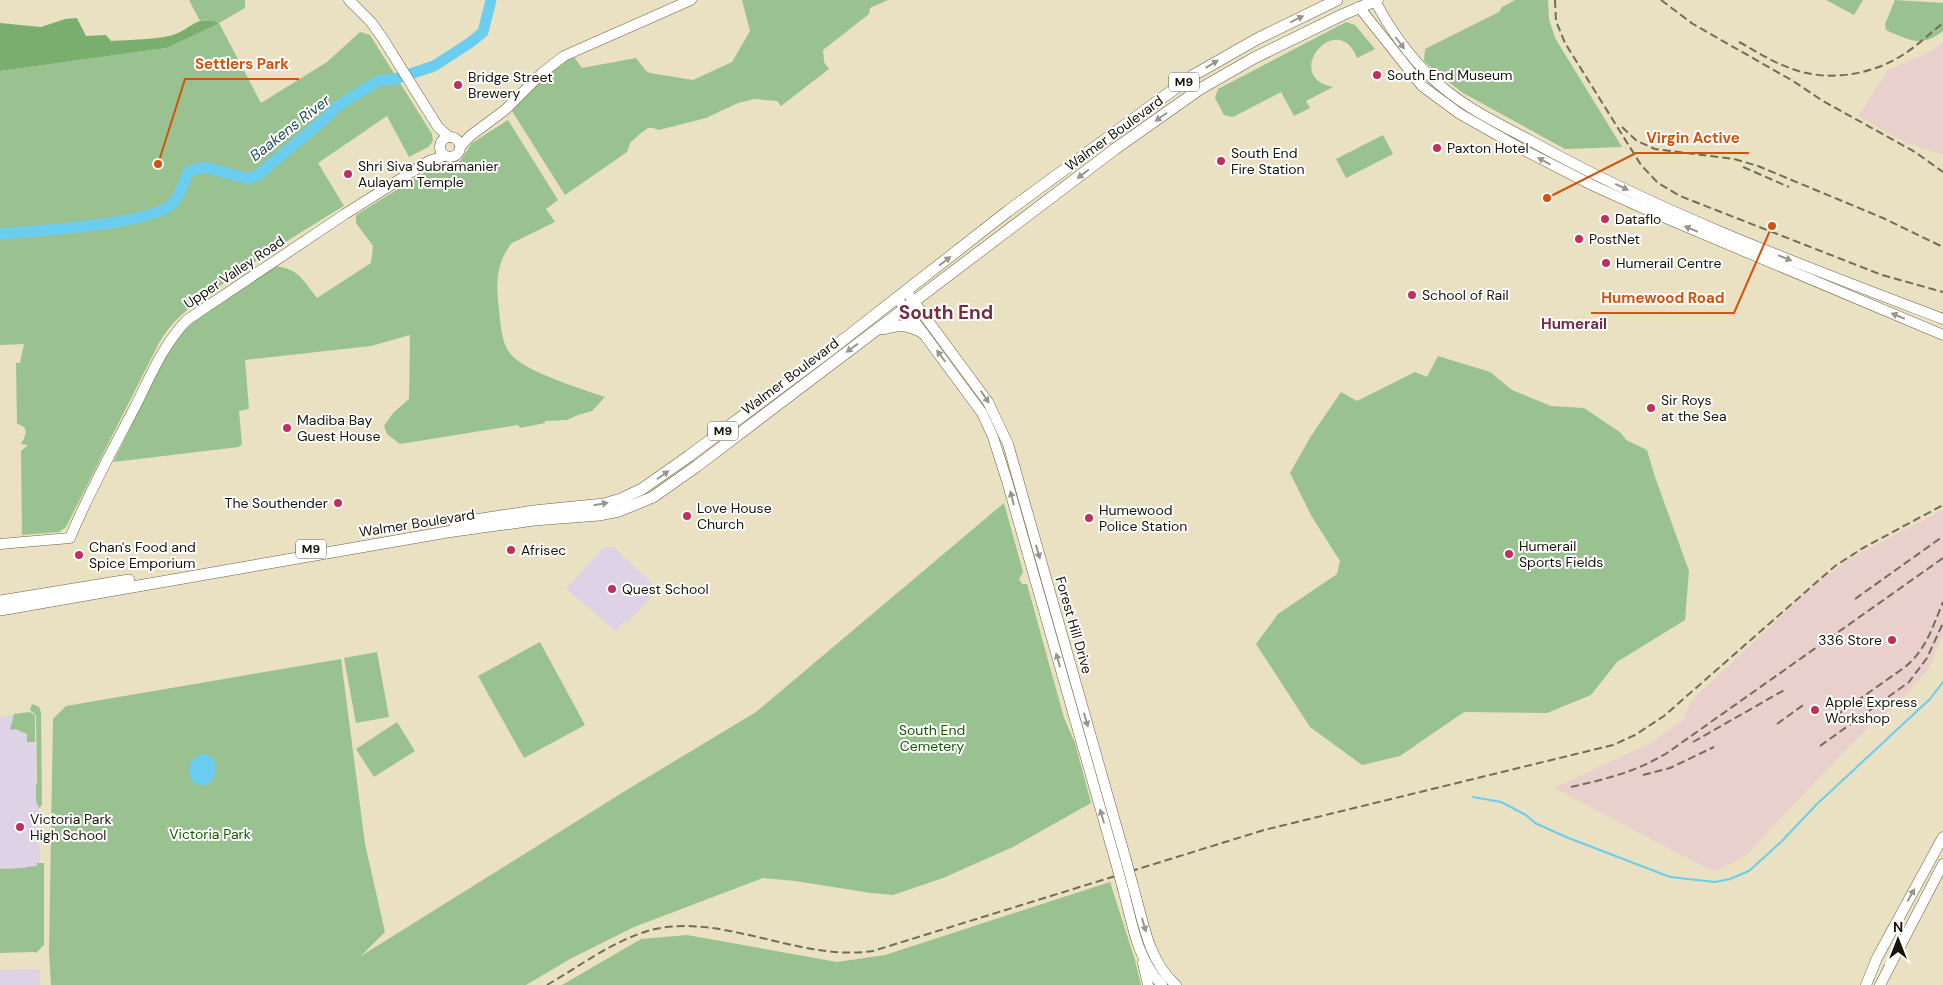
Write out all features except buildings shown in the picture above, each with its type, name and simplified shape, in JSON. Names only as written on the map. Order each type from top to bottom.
[{"type":"main road","name":"Walmer Boulevard","points":[[0,601],[484,518],[604,504],[621,499],[642,489],[689,456],[1008,211],[1192,76],[1257,39],[1337,0]]},
{"type":"main road","name":"Walmer Boulevard","points":[[0,610],[447,532],[534,520],[599,515],[620,511],[653,497],[874,333],[1115,149],[1200,88],[1356,4],[1375,0]]},
{"type":"main road","points":[[874,333],[892,326],[903,325],[913,327],[923,333]]},
{"type":"street","points":[[349,0],[371,22],[448,145]]},
{"type":"street","name":"Upper Valley Road","points":[[0,544],[70,538],[97,478],[156,364],[178,330],[197,312],[345,214],[430,161],[448,145],[470,136],[504,110],[542,73],[564,56],[691,0]]},
{"type":"street","points":[[1375,0],[1395,35],[1431,78],[1468,106],[1510,130],[1574,165],[1668,208],[1812,269],[1943,319]]},
{"type":"street","points":[[1356,4],[1422,86],[1460,114],[1520,148],[1594,186],[1656,214],[1943,335]]},
{"type":"street","name":"Forest Hill Drive","points":[[902,294],[988,402],[1008,444],[1121,861],[1140,952],[1162,985]]},
{"type":"street","name":"Forest Hill Drive","points":[[910,305],[923,333],[974,401],[993,438],[1121,861]]},
{"type":"street","points":[[1866,985],[1877,958],[1943,837]]},
{"type":"street","points":[[1880,985],[1943,864]]},
{"type":"street","name":"Forest Hill Drive","points":[[1128,888],[1152,950],[1163,972],[1176,985]]},
{"type":"street","points":[[1140,952],[1148,985]]},
{"type":"shaded area","points":[[1943,42],[1943,155],[1905,142],[1858,116],[1888,70],[1930,52]]},
{"type":"shaded area","points":[[1943,510],[1943,634],[1929,669],[1893,709],[1872,723],[1744,857],[1717,870],[1708,869],[1554,788],[1653,742],[1683,720],[1690,702],[1812,587],[1849,559]]},
{"type":"shaded area","name":"Quest School","points":[[604,547],[613,547],[658,589],[627,623],[624,621],[616,631],[566,589]]},
{"type":"shaded area","name":"Victoria Park High School","points":[[30,712],[35,715],[36,801],[39,805],[40,863],[37,863],[38,946],[0,953],[0,717]]},
{"type":"shaded area","points":[[40,969],[40,985],[0,985],[0,970]]},
{"type":"green space","points":[[189,0],[245,0],[245,8],[219,23],[261,103],[327,62],[360,32],[370,35],[432,134],[433,141],[428,147],[409,157],[387,116],[318,163],[344,206],[299,233],[198,301],[173,324],[159,343],[66,527],[59,532],[22,535],[21,451],[28,445],[21,444],[26,432],[24,427],[17,424],[16,363],[20,363],[24,344],[0,345],[0,71],[166,48],[208,19],[200,21]]},
{"type":"green space","points":[[742,0],[888,0],[870,8],[869,14],[823,50],[824,62],[829,69],[781,106],[777,101],[754,99],[738,103],[706,118],[659,130],[648,128],[630,143],[627,152],[565,195],[512,111],[556,67],[574,57],[582,68],[636,58],[646,71],[650,73],[693,80],[732,62],[750,31]]},
{"type":"green space","points":[[1515,0],[1548,0],[1549,19],[1555,38],[1622,147],[1565,149],[1463,93],[1424,61],[1425,49],[1499,12],[1502,7]]},
{"type":"green space","points":[[1826,0],[1863,0],[1854,15]]},
{"type":"green space","points":[[1895,0],[1943,3],[1943,31],[1928,39],[1915,41],[1886,30],[1885,24]]},
{"type":"green space","points":[[77,18],[86,36],[106,35],[111,41],[173,35],[199,21],[219,23],[166,48],[0,71],[0,23],[41,27],[65,19]]},
{"type":"green space","points":[[1346,22],[1355,25],[1375,49],[1357,58],[1348,44],[1338,40],[1327,42],[1318,50],[1312,60],[1312,71],[1318,81],[1333,87],[1306,101],[1310,108],[1294,116],[1281,92],[1233,117],[1224,115],[1215,98],[1218,89]]},
{"type":"green space","points":[[508,120],[558,200],[546,209],[555,222],[512,243],[501,263],[497,285],[503,338],[507,349],[524,365],[552,378],[605,397],[592,411],[567,420],[545,421],[545,423],[520,428],[518,425],[400,444],[387,434],[384,426],[393,413],[409,399],[410,335],[371,346],[245,360],[249,409],[239,411],[242,444],[239,447],[113,462],[166,356],[182,333],[199,317],[275,266],[296,273],[317,298],[371,263],[373,246],[356,223],[356,215],[432,168],[460,161],[472,143]]},
{"type":"green space","points":[[1383,135],[1393,154],[1346,178],[1336,159]]},
{"type":"green space","name":"Humerail Sports Fields","points":[[1438,356],[1490,372],[1512,390],[1551,406],[1584,408],[1621,433],[1626,440],[1647,450],[1689,571],[1685,620],[1617,662],[1591,695],[1547,713],[1464,712],[1400,756],[1362,765],[1310,727],[1256,644],[1278,614],[1337,574],[1340,561],[1312,517],[1290,473],[1311,436],[1341,392],[1357,401],[1415,372],[1427,377]]},
{"type":"green space","points":[[1004,503],[1023,572],[1019,579],[1022,584],[1027,584],[1064,718],[1075,743],[1091,803],[1013,847],[943,878],[893,895],[763,878],[634,927],[570,959],[526,985],[51,985],[49,952],[53,719],[66,706],[341,659],[365,844],[385,932],[361,956],[625,791],[756,712]]},
{"type":"green space","points":[[540,642],[585,725],[524,758],[478,676]]},
{"type":"green space","points":[[377,652],[389,717],[356,723],[344,658]]},
{"type":"green space","points":[[32,704],[39,707],[41,712],[42,805],[39,808],[36,801],[36,715],[30,710]]},
{"type":"green space","points":[[30,712],[35,715],[35,742],[27,742],[27,734],[15,729],[10,730],[14,714]]},
{"type":"green space","points":[[397,722],[415,751],[374,777],[356,749]]},
{"type":"green space","points":[[37,863],[44,863],[44,945],[36,953],[0,953],[0,869],[25,868],[37,866]]},
{"type":"green space","points":[[1110,882],[1141,985],[562,985],[641,939],[687,935],[837,962],[885,955]]},
{"type":"water","points":[[201,754],[211,756],[215,767],[213,778],[205,785],[194,783],[189,774],[191,761]]},
{"type":"waterway","name":"Baakens River","points":[[0,234],[91,226],[142,217],[161,211],[173,203],[180,192],[188,172],[204,167],[249,179],[259,174],[345,101],[380,80],[392,80],[434,66],[471,42],[483,32],[491,0]]},
{"type":"waterway","points":[[1473,797],[1501,802],[1526,815],[1535,823],[1566,837],[1670,877],[1715,882],[1730,879],[1749,871],[1781,842],[1816,805],[1930,699],[1943,682]]},
{"type":"railway","points":[[1555,0],[1556,21],[1565,43],[1641,165],[1658,183],[1680,196],[1882,275],[1943,292]]},
{"type":"railway","points":[[1661,0],[1693,24],[1793,81],[1823,101],[1915,152],[1943,172]]},
{"type":"railway","points":[[1739,42],[1790,68],[1818,75],[1847,75],[1875,68],[1901,56],[1943,23]]},
{"type":"railway","points":[[1622,127],[1637,141],[1655,149],[1734,159],[1758,166],[1883,218],[1943,247]]},
{"type":"railway","points":[[1743,167],[1789,187]]},
{"type":"railway","points":[[547,985],[598,954],[637,934],[678,926],[705,927],[818,950],[845,953],[873,951],[1264,830],[1613,745],[1635,735],[1664,716],[1835,566],[1863,548],[1943,505]]},
{"type":"railway","points":[[1855,599],[1942,537]]},
{"type":"railway","points":[[1571,787],[1609,778],[1632,770],[1667,753],[1943,558]]},
{"type":"railway","points":[[1827,722],[1905,667],[1912,660],[1924,645],[1943,602]]},
{"type":"railway","points":[[1820,746],[1909,682],[1927,658],[1943,623]]},
{"type":"railway","points":[[1693,742],[1786,689]]},
{"type":"railway","points":[[1777,724],[1806,703]]},
{"type":"railway","points":[[1643,775],[1670,768],[1714,747]]},
{"type":"place","name":"South End Museum","points":[[1377,75]]},
{"type":"place","name":"Bridge Street Brewery","points":[[458,85]]},
{"type":"place","name":"Paxton Hotel","points":[[1437,148]]},
{"type":"place","name":"South End Fire Station","points":[[1221,161]]},
{"type":"place","name":"Settlers Park","points":[[158,164]]},
{"type":"place","name":"Shri Siva Subramanier Aulayam Temple","points":[[348,174]]},
{"type":"place","name":"Virgin Active","points":[[1547,198]]},
{"type":"place","name":"Dataflo","points":[[1605,219]]},
{"type":"place","name":"Humewood Road","points":[[1772,226]]},
{"type":"place","name":"PostNet","points":[[1579,239]]},
{"type":"place","name":"Humerail Centre","points":[[1606,263]]},
{"type":"place","name":"School of Rail","points":[[1412,295]]},
{"type":"place","name":"Sir Roys at the Sea","points":[[1651,408]]},
{"type":"place","name":"Madiba Bay Guest House","points":[[287,428]]},
{"type":"place","name":"The Southender","points":[[338,503]]},
{"type":"place","name":"Love House Church","points":[[687,516]]},
{"type":"place","name":"Humewood Police Station","points":[[1089,518]]},
{"type":"place","name":"Afrisec","points":[[511,550]]},
{"type":"place","name":"Humerail Sports Fields","points":[[1509,554]]},
{"type":"place","name":"Chan's Food and Spice Emporium","points":[[79,555]]},
{"type":"place","name":"Quest School","points":[[612,589]]},
{"type":"place","name":"336 Store","points":[[1892,640]]},
{"type":"place","name":"Apple Express Workshop","points":[[1815,710]]},
{"type":"place","name":"Victoria Park High School","points":[[20,827]]},
{"type":"district","name":"South End","points":[[946,312]]},
{"type":"district","name":"Humerail","points":[[1574,324]]},
{"type":"park label","name":"South End Cemetery","points":[[932,738]]},
{"type":"park label","name":"Victoria Park","points":[[210,834]]}]
